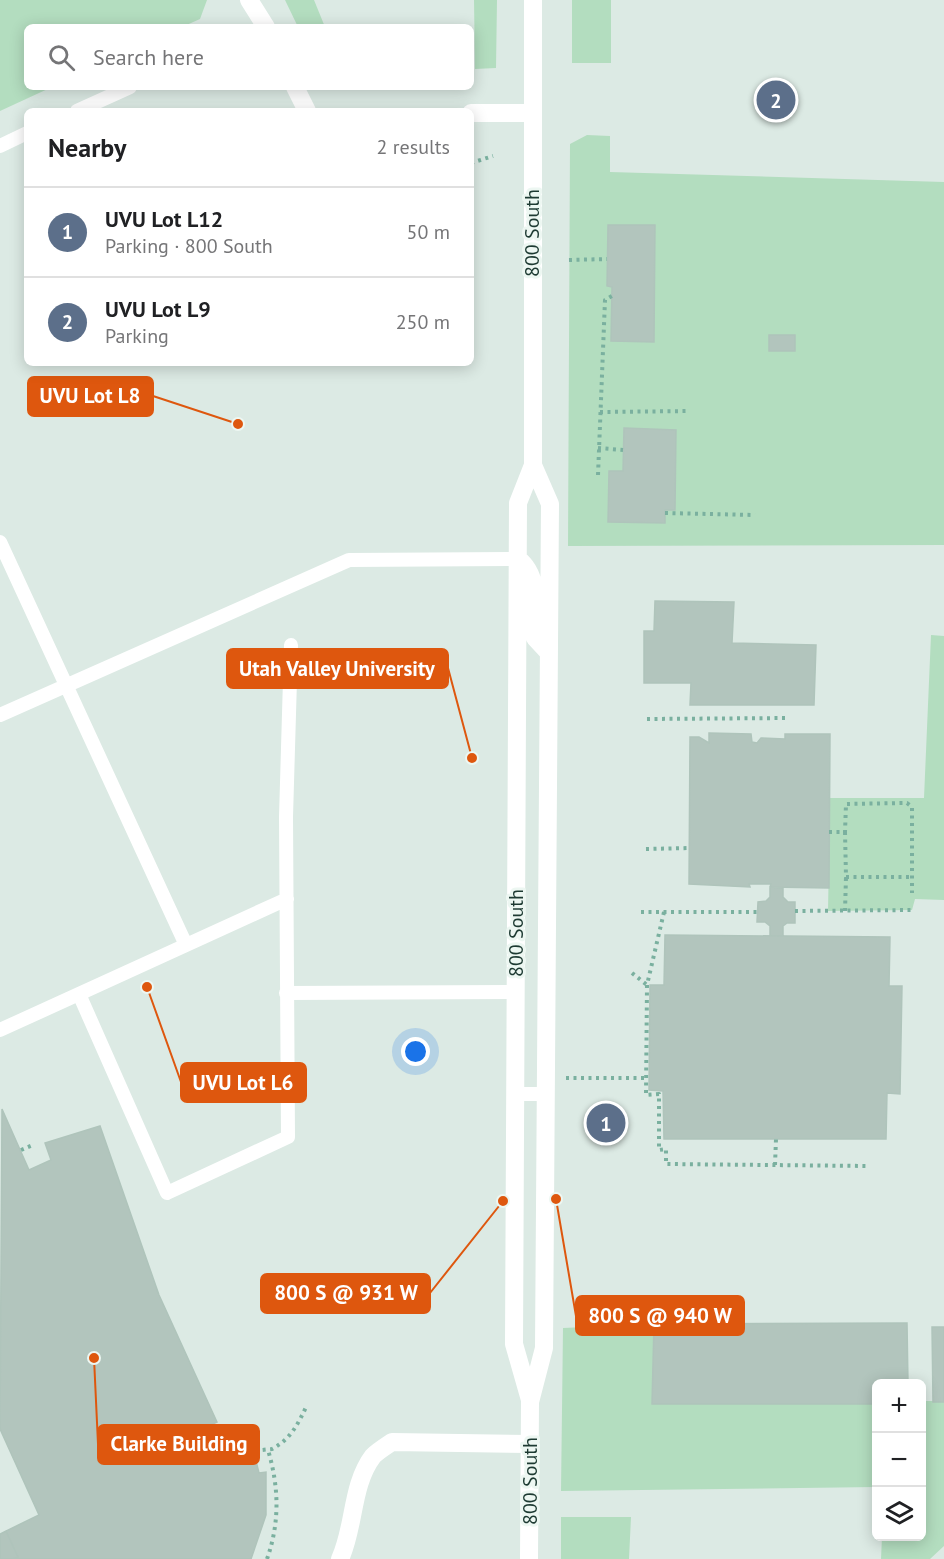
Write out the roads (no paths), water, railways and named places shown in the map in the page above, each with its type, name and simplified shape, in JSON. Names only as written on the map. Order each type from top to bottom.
[{"type":"street","points":[[249,0],[263,24]]},
{"type":"street","name":"800 South","points":[[530,1402],[514,1344],[518,502],[533,465],[533,0]]},
{"type":"street","points":[[296,90],[306,108]]},
{"type":"street","points":[[474,113],[532,113]]},
{"type":"street","name":"800 South","points":[[530,1559],[530,1402],[544,1348],[550,504],[533,465]]},
{"type":"street","points":[[518,559],[528,566],[533,577],[535,638],[548,652]]},
{"type":"street","points":[[340,1559],[346,1547],[362,1479],[374,1455],[392,1442],[529,1444]]},
{"type":"lane","points":[[84,108],[123,90]]},
{"type":"lane","points":[[0,146],[24,134]]},
{"type":"lane","points":[[0,542],[186,945]]},
{"type":"lane","points":[[0,715],[349,560],[518,559]]},
{"type":"lane","points":[[79,994],[167,1193],[288,1137],[286,993],[291,645]]},
{"type":"lane","points":[[0,1030],[287,899]]},
{"type":"lane","points":[[286,993],[515,992]]},
{"type":"lane","points":[[515,1094],[546,1094]]},
{"type":"place","name":"UVU Lot L9","points":[[776,100]]},
{"type":"place","name":"UVU Lot L8","points":[[238,424]]},
{"type":"place","name":"Utah Valley University","points":[[472,758]]},
{"type":"place","name":"UVU Lot L6","points":[[147,987]]},
{"type":"place","name":"UVU Lot L12","points":[[606,1123]]},
{"type":"place","name":"800 S @ 940 W","points":[[556,1199]]},
{"type":"place","name":"800 S @ 931 W","points":[[503,1201]]},
{"type":"place","name":"Clarke Building","points":[[94,1358]]}]
